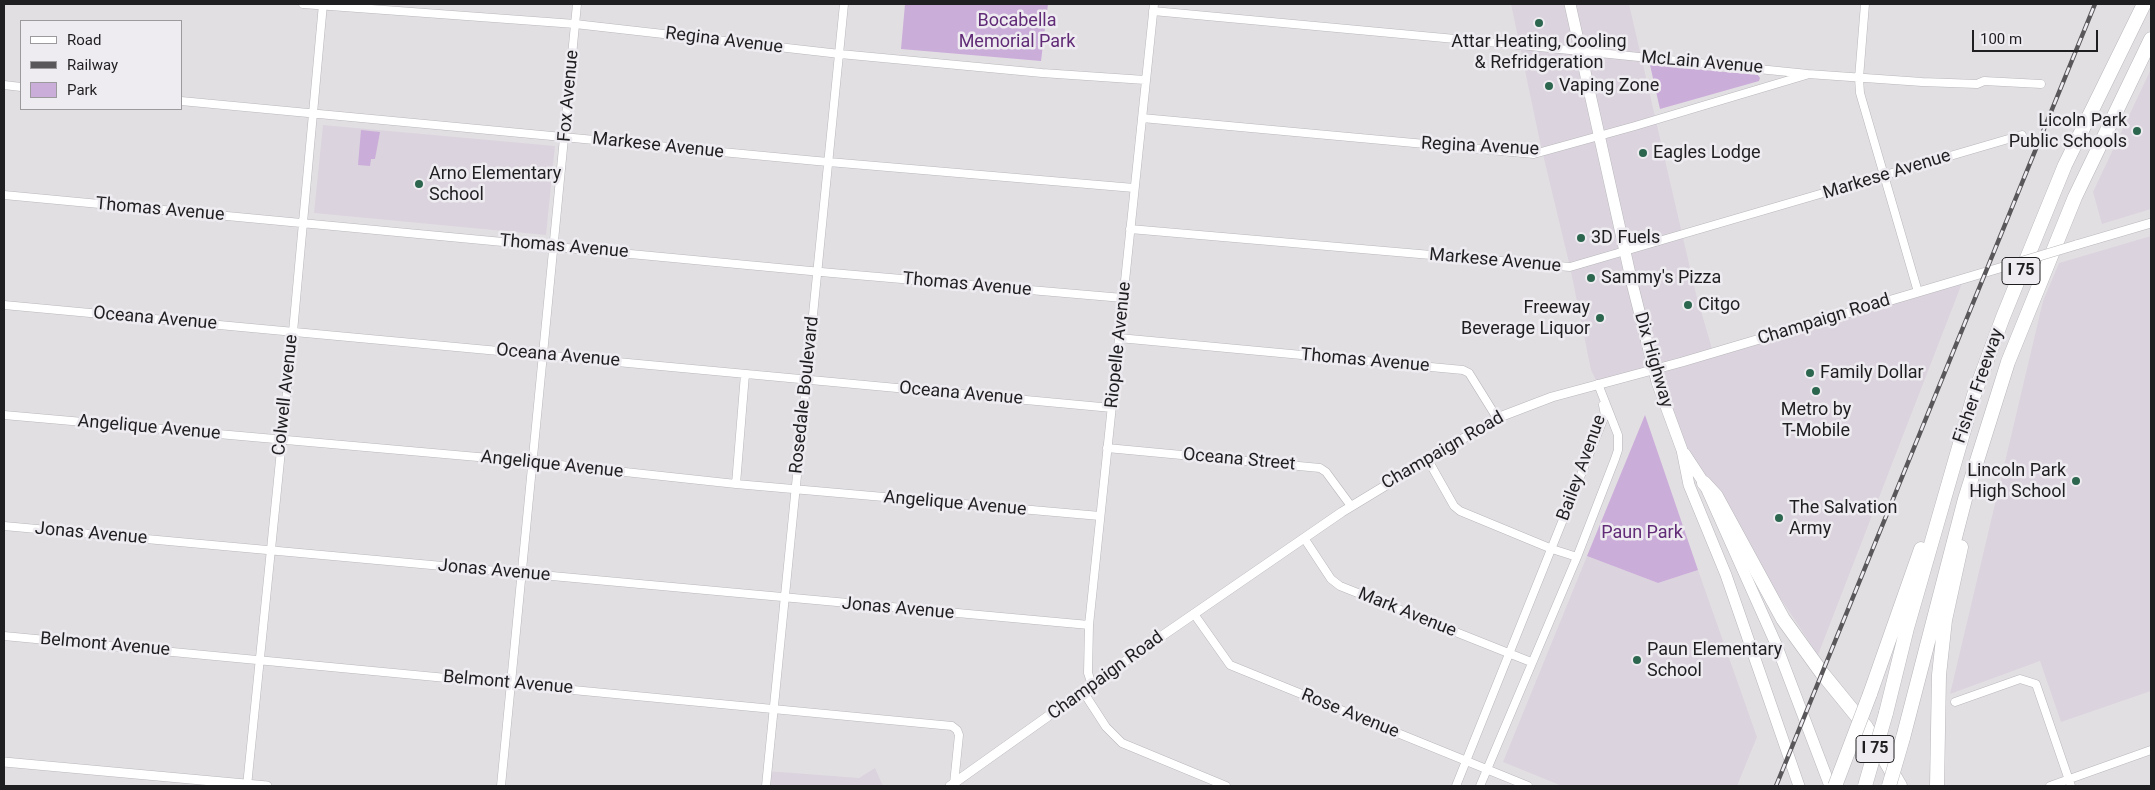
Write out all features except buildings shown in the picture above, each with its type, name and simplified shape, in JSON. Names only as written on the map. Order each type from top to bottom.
[{"type":"highway","name":"Fisher Freeway","points":[[1865,786],[1974,396],[2065,165],[2144,4]]},
{"type":"highway","name":"Fisher Freeway","points":[[1889,786],[1961,513],[1995,399],[2023,321],[2074,197],[2151,38]]},
{"type":"highway","points":[[1704,483],[1716,496],[1783,619],[1822,673],[1866,727],[1900,786]]},
{"type":"highway","points":[[1835,786],[1870,694],[1932,516],[1944,499]]},
{"type":"highway","points":[[1937,786],[1936,729],[1939,675],[1945,620],[1964,527],[1961,513]]},
{"type":"main road","name":"Dix Highway","points":[[1570,4],[1653,369],[1682,450],[1689,485],[1726,575],[1799,786]]},
{"type":"main road","name":"Dix Highway","points":[[1682,450],[1704,483],[1776,644],[1830,786]]},
{"type":"street","name":"Regina Avenue","points":[[303,4],[575,24],[840,54],[1042,73],[1145,80]]},
{"type":"street","name":"Fox Avenue","points":[[501,786],[577,4]]},
{"type":"street","name":"Rosedale Boulevard","points":[[766,786],[844,4]]},
{"type":"street","points":[[1865,4],[1859,78],[1860,93],[1918,292]]},
{"type":"street","name":"Colwell Avenue","points":[[247,785],[293,332],[323,5]]},
{"type":"street","name":"McLain Avenue","points":[[1154,8],[1808,74],[1922,82],[1977,84],[1984,81],[2041,84]]},
{"type":"street","name":"Riopelle Avenue","points":[[1092,685],[1088,673],[1090,625],[1145,80],[1154,8]]},
{"type":"street","name":"Regina Avenue","points":[[1142,118],[1534,154],[1808,74]]},
{"type":"street","points":[[4,85],[20,87]]},
{"type":"street","name":"Markese Avenue","points":[[182,102],[829,162],[1134,188]]},
{"type":"street","name":"Markese Avenue","points":[[1130,228],[1561,268],[1625,252],[2022,135]]},
{"type":"street","name":"Thomas Avenue","points":[[4,195],[1123,298]]},
{"type":"street","name":"Champaign Road","points":[[952,785],[1084,693],[1092,685],[1351,506],[1496,418],[1552,397],[1682,362],[2151,223]]},
{"type":"street","name":"Oceana Avenue","points":[[4,305],[1112,408]]},
{"type":"street","name":"Thomas Avenue","points":[[1119,338],[1463,370],[1469,373],[1496,418]]},
{"type":"street","points":[[736,484],[745,374]]},
{"type":"street","name":"Bailey Avenue","points":[[1456,786],[1605,415],[1598,384]]},
{"type":"street","name":"Bailey Avenue","points":[[1480,786],[1577,557],[1618,450],[1614,420],[1598,384]]},
{"type":"street","name":"Angelique Avenue","points":[[4,415],[533,462],[736,484],[1100,516]]},
{"type":"street","name":"Oceana Street","points":[[1108,448],[1320,468],[1326,472],[1351,506]]},
{"type":"street","points":[[1428,460],[1454,506],[1460,511],[1552,550],[1577,557]]},
{"type":"street","name":"Jonas Avenue","points":[[4,526],[784,599],[1090,625]]},
{"type":"street","name":"Mark Avenue","points":[[1304,538],[1331,579],[1340,586],[1531,662]]},
{"type":"street","name":"Rose Avenue","points":[[1194,614],[1230,665],[1528,786]]},
{"type":"street","name":"Belmont Avenue","points":[[4,636],[952,726],[957,730],[959,736],[952,785]]},
{"type":"street","points":[[1955,702],[2020,679],[2036,684],[2070,783]]},
{"type":"street","points":[[1084,693],[1106,728],[1122,743],[1226,786]]},
{"type":"street","points":[[2050,786],[2070,783],[2151,750]]},
{"type":"street","points":[[4,762],[267,786]]},
{"type":"shaded area","points":[[1511,4],[1629,4],[1696,294],[1713,352],[1964,278],[1818,655],[1682,450],[1653,369],[1598,384],[1591,370]]},
{"type":"shaded area","name":"Licoln Park Public Schools","points":[[2151,69],[2151,209],[2102,224],[2093,192]]},
{"type":"shaded area","points":[[323,125],[555,146],[546,235],[314,213]]},
{"type":"shaded area","name":"Lincoln Park High School","points":[[2151,236],[2151,691],[2061,722],[2040,661],[1950,694],[2043,301],[2059,263]]},
{"type":"shaded area","name":"Paun Elementary School","points":[[1587,556],[1658,583],[1698,570],[1757,737],[1737,786],[1562,786],[1503,762]]},
{"type":"shaded area","points":[[875,768],[883,786],[766,786],[767,771],[859,778]]},
{"type":"green space","name":"Bocabella Memorial Park","points":[[905,4],[1048,4],[1041,61],[901,49]]},
{"type":"green space","points":[[1650,65],[1758,75],[1760,78],[1759,81],[1660,109]]},
{"type":"green space","points":[[361,130],[380,132],[375,159],[371,159],[370,166],[358,165]]},
{"type":"green space","name":"Paun Park","points":[[1645,415],[1698,570],[1658,583],[1587,556]]},
{"type":"railway","points":[[1776,786],[2095,4]]},
{"type":"place","name":"Attar Heating, Cooling & Refridgeration","points":[[1539,23]]},
{"type":"place","name":"Vaping Zone","points":[[1549,86]]},
{"type":"place","name":"Licoln Park Public Schools","points":[[2137,131]]},
{"type":"place","name":"Eagles Lodge","points":[[1643,153]]},
{"type":"place","name":"Arno Elementary School","points":[[419,184]]},
{"type":"place","name":"3D Fuels","points":[[1581,238]]},
{"type":"place","name":"Sammy's Pizza","points":[[1591,278]]},
{"type":"place","name":"Citgo","points":[[1688,305]]},
{"type":"place","name":"Freeway Beverage Liquor","points":[[1600,318]]},
{"type":"place","name":"Family Dollar","points":[[1810,373]]},
{"type":"place","name":"Metro by T-Mobile","points":[[1816,391]]},
{"type":"place","name":"Lincoln Park High School","points":[[2076,481]]},
{"type":"place","name":"The Salvation Army","points":[[1779,518]]},
{"type":"place","name":"Paun Elementary School","points":[[1637,660]]}]
